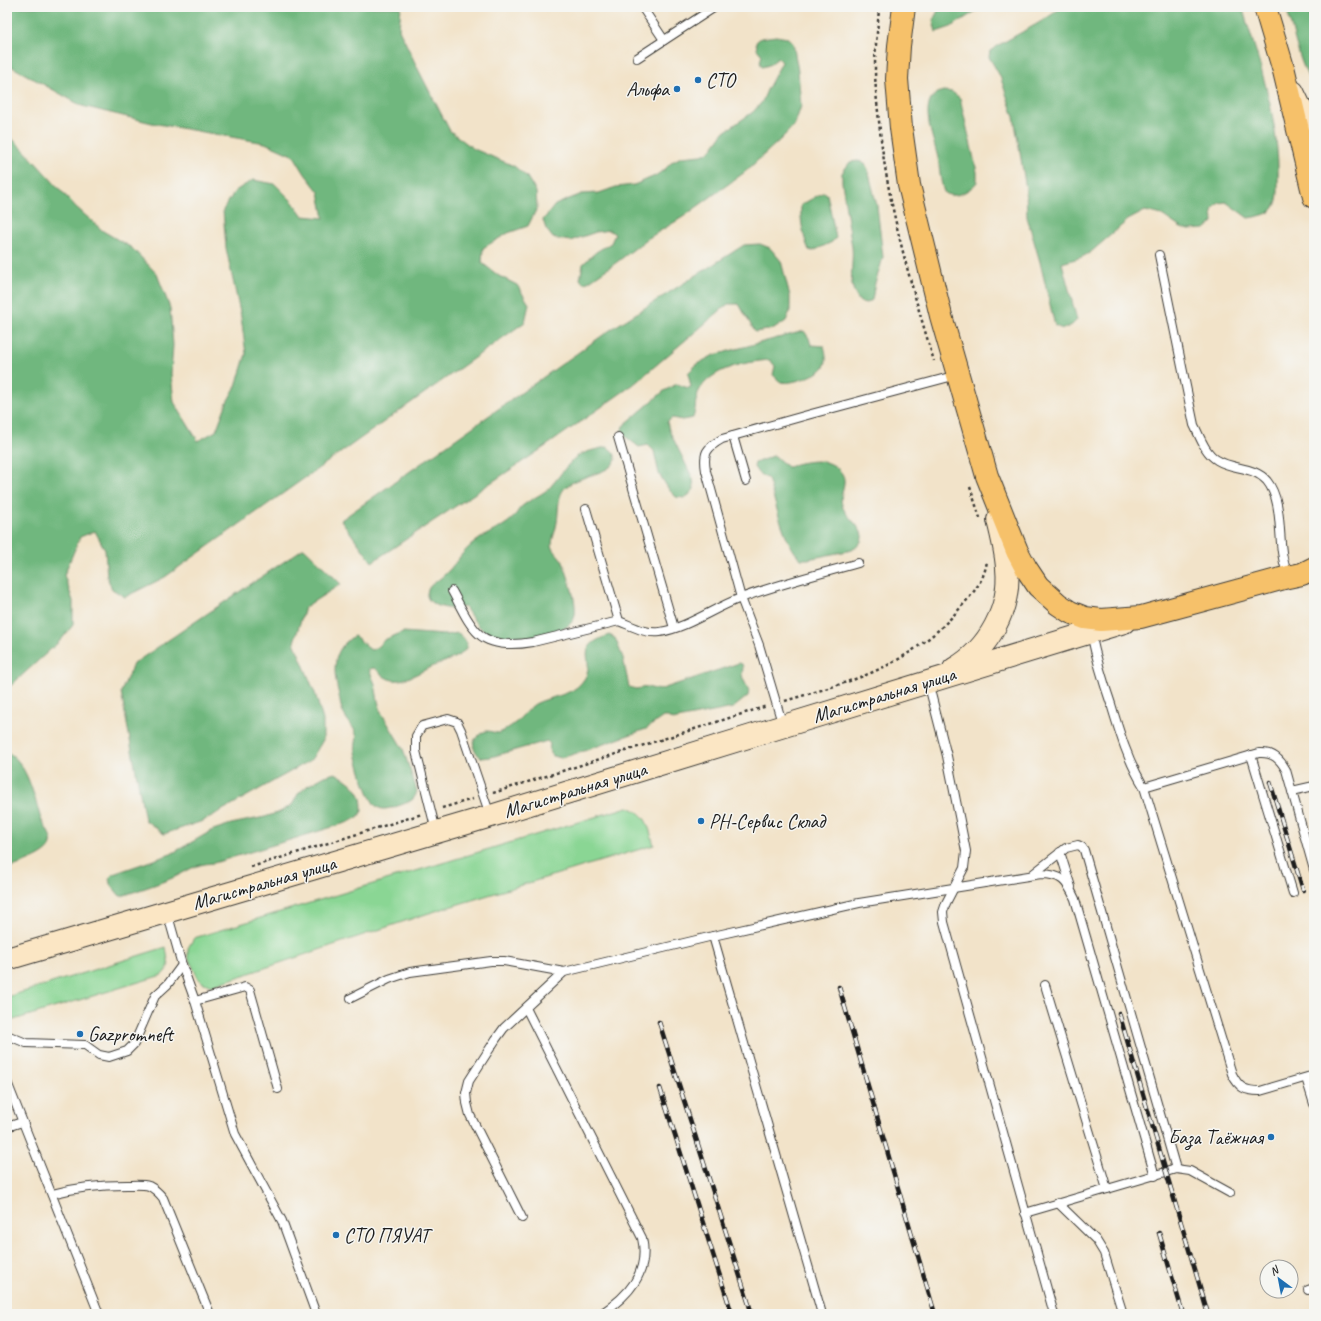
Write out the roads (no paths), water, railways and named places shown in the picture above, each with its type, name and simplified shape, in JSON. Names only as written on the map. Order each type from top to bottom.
[{"type":"main road","points":[[904,7],[899,46],[897,79],[901,128],[909,185],[942,316],[987,476],[1008,568],[1008,588],[1003,607],[993,630],[982,646],[968,659],[955,668],[928,681]]},
{"type":"main road","points":[[1265,7],[1284,71],[1314,197]]},
{"type":"main road","points":[[1284,71],[1298,104],[1314,130]]},
{"type":"main road","points":[[987,476],[1017,551],[1026,568],[1046,594],[1070,612],[1084,618],[1100,620],[1141,617],[1302,574],[1314,568]]},
{"type":"main road","points":[[1288,577],[1314,562]]},
{"type":"main road","points":[[1288,577],[1314,578]]},
{"type":"main road","name":"Магистральная улица","points":[[7,959],[491,816],[1141,617]]},
{"type":"lane","points":[[642,7],[664,40]]},
{"type":"lane","points":[[637,58],[715,7]]},
{"type":"lane","points":[[1159,255],[1194,425],[1208,452],[1216,460],[1227,465],[1246,469],[1259,474],[1267,482],[1273,493],[1278,511],[1283,558],[1288,577]]},
{"type":"lane","points":[[783,726],[759,645],[741,598],[704,460],[707,450],[713,444],[722,439],[958,374]]},
{"type":"lane","points":[[733,436],[746,481]]},
{"type":"lane","points":[[618,437],[674,628]]},
{"type":"lane","points":[[586,509],[619,621]]},
{"type":"lane","points":[[452,592],[478,634],[484,638],[497,642],[521,644],[619,621],[645,632],[661,632],[674,628],[741,598],[858,563]]},
{"type":"lane","points":[[1090,632],[1122,739],[1130,761],[1144,787],[1232,1074],[1237,1083],[1243,1088],[1251,1091],[1260,1091],[1310,1077],[1314,1104]]},
{"type":"lane","points":[[928,681],[947,756],[966,851],[964,868],[943,912],[944,922],[1054,1314]]},
{"type":"lane","points":[[436,832],[416,751],[416,736],[422,726],[435,722],[448,719],[457,722],[491,816]]},
{"type":"lane","points":[[1144,787],[1251,755],[1267,753],[1274,755],[1283,764],[1286,770],[1314,870]]},
{"type":"lane","points":[[1251,755],[1293,893]]},
{"type":"lane","points":[[1292,791],[1314,786]]},
{"type":"lane","points":[[1032,875],[1066,848],[1078,845],[1084,850],[1176,1169]]},
{"type":"lane","points":[[1060,852],[1155,1176]]},
{"type":"lane","points":[[351,998],[398,975],[410,972],[491,961],[504,961],[564,972],[713,936],[860,903],[1032,875],[1056,875],[1068,885],[1075,899]]},
{"type":"lane","points":[[166,911],[182,966],[196,1001],[235,1134],[282,1221],[316,1314]]},
{"type":"lane","points":[[713,936],[822,1314]]},
{"type":"lane","points":[[7,1034],[26,1043],[85,1045],[98,1054],[109,1057],[127,1051],[134,1044],[155,996],[168,984],[182,966]]},
{"type":"lane","points":[[522,1218],[470,1115],[466,1093],[469,1081],[504,1028],[564,972]]},
{"type":"lane","points":[[1045,985],[1107,1189]]},
{"type":"lane","points":[[196,1001],[245,987],[250,990],[278,1089]]},
{"type":"lane","points":[[526,1008],[642,1238],[644,1259],[641,1271],[634,1284],[624,1296],[601,1314]]},
{"type":"lane","points":[[7,1082],[98,1314]]},
{"type":"lane","points":[[7,1127],[22,1122]]},
{"type":"lane","points":[[1025,1213],[1176,1169],[1190,1171],[1230,1194]]},
{"type":"lane","points":[[52,1194],[76,1188],[106,1185],[143,1185],[149,1186],[157,1191],[163,1198],[210,1314]]},
{"type":"lane","points":[[1058,1203],[1096,1240],[1101,1247],[1123,1314]]},
{"type":"railway","points":[[1270,782],[1303,890]]},
{"type":"railway","points":[[839,987],[935,1314]]},
{"type":"railway","points":[[1119,1013],[1208,1314]]},
{"type":"railway","points":[[659,1022],[752,1314]]},
{"type":"railway","points":[[660,1088],[732,1314]]},
{"type":"railway","points":[[1159,1233],[1183,1314]]},
{"type":"place","name":"СТО","points":[[698,80]]},
{"type":"place","name":"Альфа","points":[[677,89]]},
{"type":"place","name":"РН-Сервис Cклад","points":[[701,821]]},
{"type":"place","name":"Gazpromneft","points":[[80,1034]]},
{"type":"place","name":"База Таёжная","points":[[1271,1137]]},
{"type":"place","name":"СТО ПЯУАТ","points":[[336,1235]]}]
